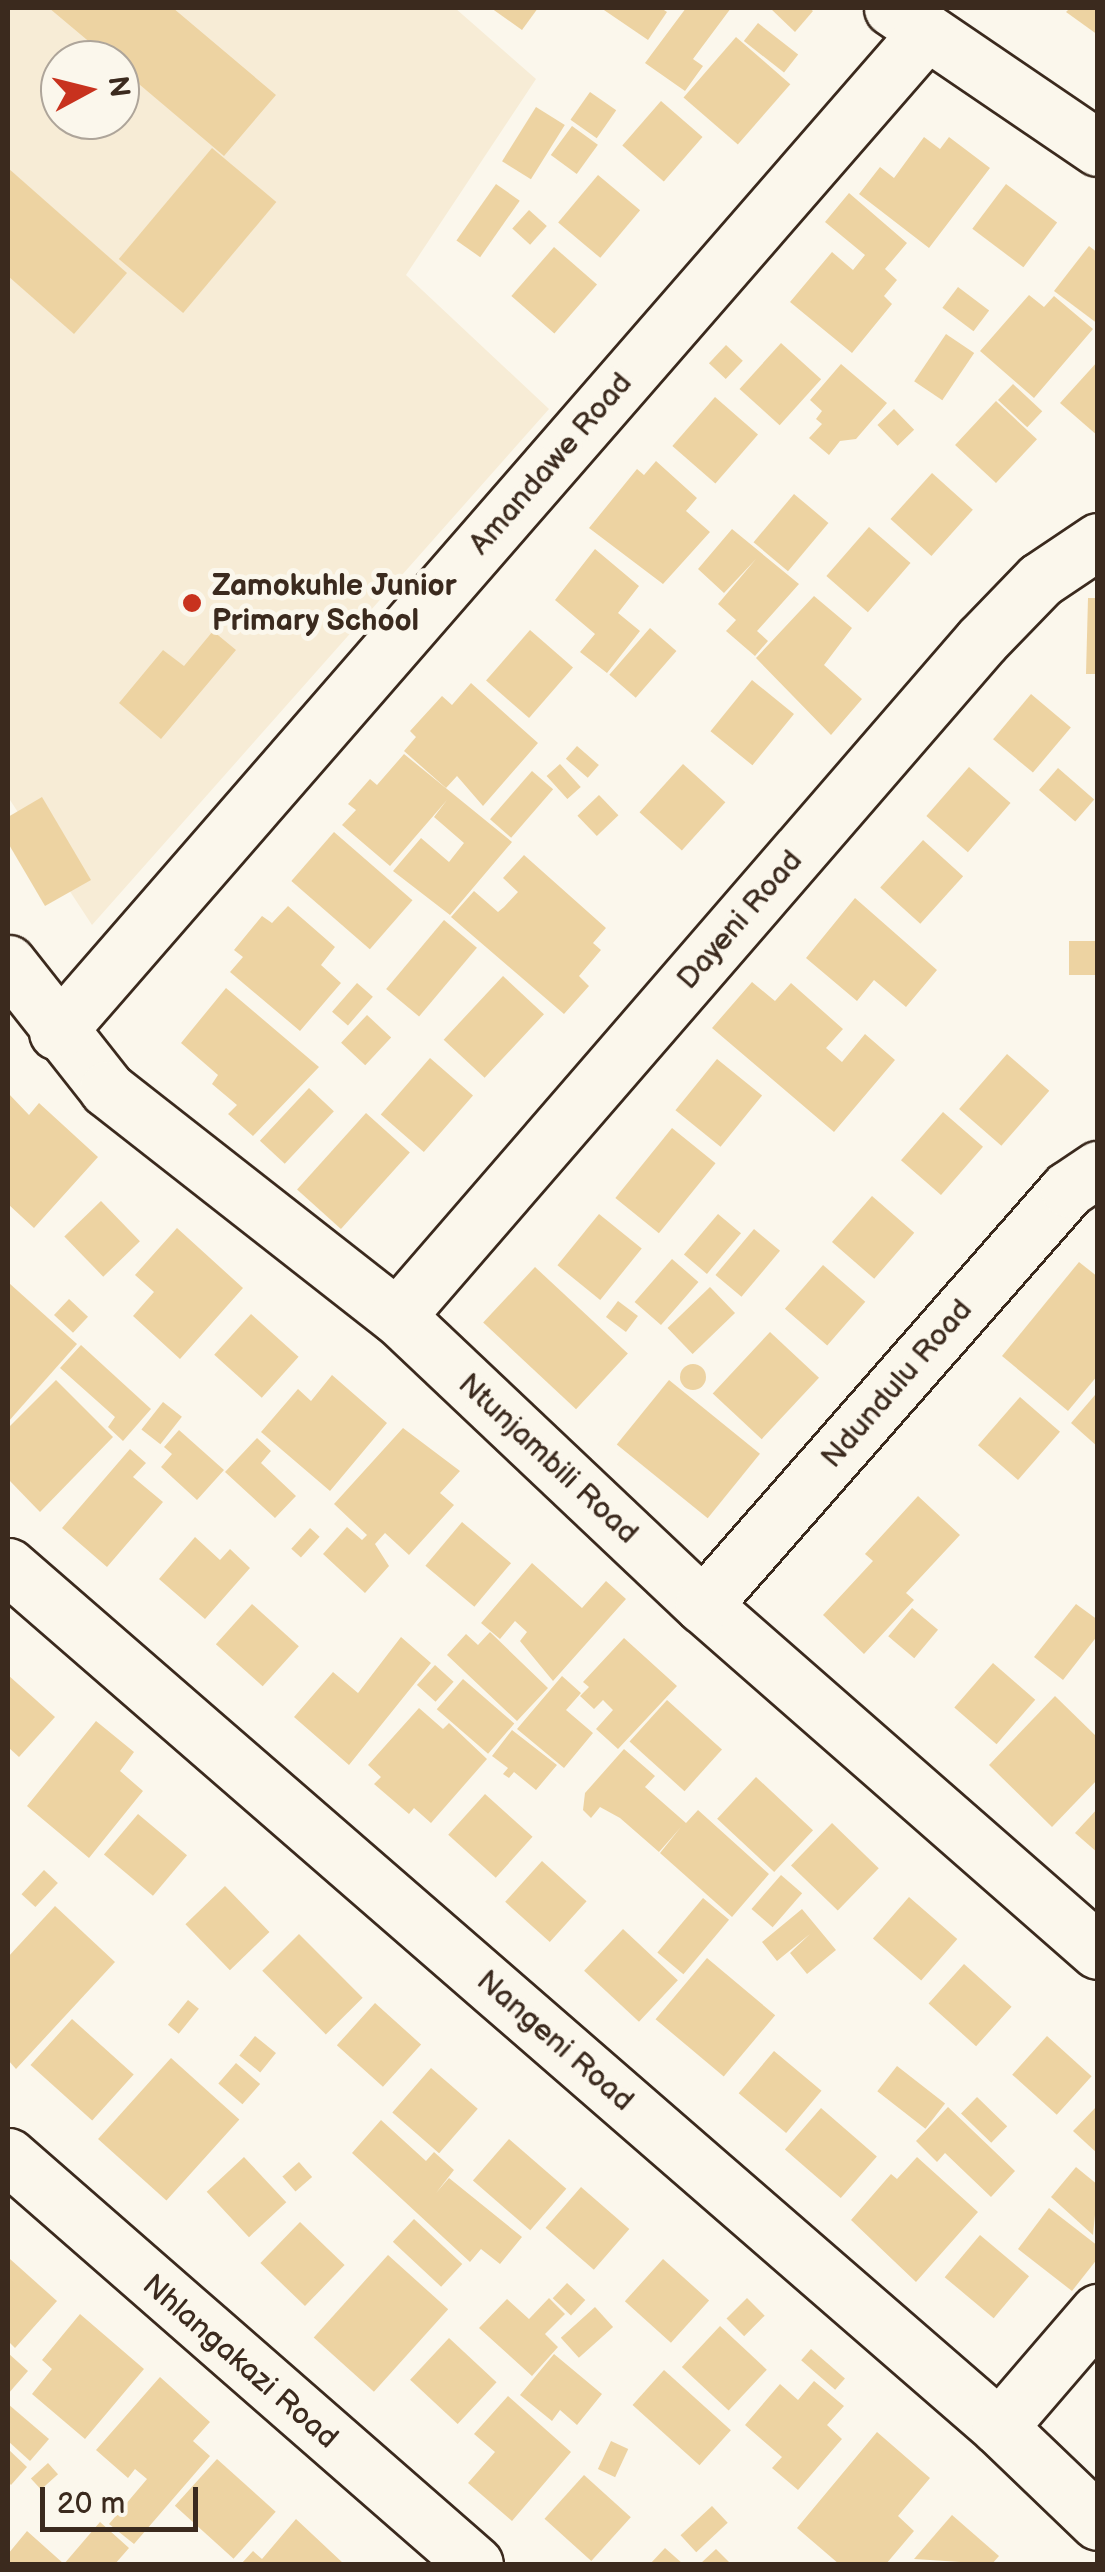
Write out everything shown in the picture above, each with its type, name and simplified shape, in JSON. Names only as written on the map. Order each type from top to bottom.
[{"type":"street","points":[[910,20],[1098,148]]},
{"type":"street","name":"Amandawe Road","points":[[57,1032],[910,20]]},
{"type":"street","name":"Dayeni Road","points":[[398,1316],[982,640],[1040,580],[1098,542]]},
{"type":"street","name":"Ntunjambili Road","points":[[8,963],[57,1032],[107,1089],[398,1316],[703,1606],[1098,1951]]},
{"type":"street","name":"Ndundulu Road","points":[[703,1606],[1068,1189],[1098,1170]]},
{"type":"street","name":"Nangeni Road","points":[[8,1566],[999,2428],[1098,2522]]},
{"type":"street","name":"Nhlangakazi Road","points":[[8,2156],[475,2564]]},
{"type":"street","points":[[999,2428],[1098,2312]]},
{"type":"shaded area","name":"Zamokuhle Junior Primary School","points":[[8,8],[455,8],[536,79],[406,275],[549,409],[92,925],[8,797]]},
{"type":"building","points":[[49,8],[173,8],[276,95],[224,156],[140,85],[140,40],[87,40]]},
{"type":"building","points":[[491,8],[538,8],[522,30]]},
{"type":"building","points":[[601,8],[661,8],[667,12],[648,40]]},
{"type":"building","points":[[686,8],[731,8],[693,59],[703,66],[685,91],[645,63]]},
{"type":"building","points":[[770,8],[809,8],[813,11],[795,32]]},
{"type":"building","points":[[1070,8],[1098,8],[1098,35],[1066,12]]},
{"type":"building","points":[[758,23],[798,54],[784,73],[744,41]]},
{"type":"building","points":[[736,37],[790,84],[738,145],[684,97]]},
{"type":"building","points":[[590,92],[616,110],[597,138],[570,120]]},
{"type":"building","points":[[661,101],[703,137],[664,182],[622,146]]},
{"type":"building","points":[[536,107],[565,125],[531,179],[502,161]]},
{"type":"building","points":[[572,126],[598,145],[577,174],[551,155]]},
{"type":"building","points":[[924,137],[940,149],[949,137],[990,168],[929,248],[859,194],[880,167],[894,178]]},
{"type":"building","points":[[212,148],[276,202],[183,313],[119,259]]},
{"type":"building","points":[[8,168],[127,273],[74,334],[8,276]]},
{"type":"building","points":[[598,175],[640,210],[600,258],[558,222]]},
{"type":"building","points":[[496,184],[520,201],[480,257],[456,241]]},
{"type":"building","points":[[1006,184],[1057,223],[1023,267],[972,229]]},
{"type":"building","points":[[849,193],[907,243],[885,269],[897,280],[884,296],[892,304],[852,353],[790,302],[832,252],[853,270],[865,255],[825,222]]},
{"type":"building","points":[[529,210],[547,226],[530,245],[512,229]]},
{"type":"building","points":[[1089,246],[1098,253],[1098,324],[1054,291]]},
{"type":"building","points":[[554,247],[597,284],[554,333],[511,296]]},
{"type":"building","points":[[958,287],[989,310],[973,331],[942,308]]},
{"type":"building","points":[[1029,295],[1044,307],[1054,296],[1093,329],[1034,398],[980,351]]},
{"type":"building","points":[[946,334],[974,353],[942,400],[914,381]]},
{"type":"building","points":[[781,343],[821,379],[780,425],[740,389]]},
{"type":"building","points":[[726,345],[743,361],[726,379],[709,363]]},
{"type":"building","points":[[1098,361],[1098,436],[1060,403]]},
{"type":"building","points":[[841,364],[887,403],[856,439],[840,441],[829,455],[809,438],[822,424],[816,419],[822,411],[810,400]]},
{"type":"building","points":[[1013,384],[1042,411],[1027,427],[998,400]]},
{"type":"building","points":[[715,397],[758,434],[715,483],[672,446]]},
{"type":"building","points":[[996,401],[1037,439],[996,483],[955,445]]},
{"type":"building","points":[[894,409],[914,430],[898,446],[877,425]]},
{"type":"building","points":[[656,461],[697,498],[686,511],[710,532],[663,584],[589,528],[637,469],[644,475]]},
{"type":"building","points":[[932,473],[973,510],[931,556],[891,519]]},
{"type":"building","points":[[794,494],[828,523],[788,571],[754,542]]},
{"type":"building","points":[[869,527],[911,563],[868,612],[826,576]]},
{"type":"building","points":[[732,529],[799,584],[757,631],[768,641],[755,656],[726,631],[736,620],[718,604],[756,559],[724,593],[698,569]]},
{"type":"building","points":[[595,549],[639,586],[618,613],[640,631],[607,673],[580,652],[595,634],[555,600]]},
{"type":"building","points":[[814,596],[852,628],[824,665],[862,699],[831,735],[756,658]]},
{"type":"building","points":[[1088,598],[1098,598],[1098,674],[1086,674]]},
{"type":"building","points":[[650,628],[676,651],[636,698],[609,675]]},
{"type":"building","points":[[530,630],[573,667],[529,718],[486,681]]},
{"type":"building","points":[[213,631],[236,650],[161,739],[119,703],[163,650],[184,666]]},
{"type":"building","points":[[752,680],[794,714],[752,765],[710,731]]},
{"type":"building","points":[[471,683],[538,743],[483,806],[457,776],[446,788],[404,751],[416,737],[410,731],[442,696],[452,705]]},
{"type":"building","points":[[1031,694],[1071,727],[1033,773],[993,739]]},
{"type":"building","points":[[577,746],[599,765],[588,778],[566,759]]},
{"type":"building","points":[[404,754],[512,842],[450,915],[393,871],[421,838],[449,862],[464,843],[434,817],[447,800],[390,866],[342,825],[356,810],[348,804],[370,779],[377,785]]},
{"type":"building","points":[[560,764],[581,787],[567,799],[547,776]]},
{"type":"building","points":[[683,764],[725,802],[682,850],[640,812]]},
{"type":"building","points":[[969,767],[1011,803],[968,852],[926,816]]},
{"type":"building","points":[[1058,768],[1094,799],[1075,821],[1039,790]]},
{"type":"building","points":[[532,771],[553,789],[511,838],[490,819]]},
{"type":"building","points":[[599,795],[618,815],[597,836],[577,816]]},
{"type":"building","points":[[42,797],[91,880],[45,906],[8,843],[8,817]]},
{"type":"building","points":[[334,832],[412,900],[370,949],[291,881]]},
{"type":"building","points":[[923,840],[963,876],[920,924],[880,888]]},
{"type":"building","points":[[524,855],[606,928],[593,943],[601,950],[579,976],[589,986],[564,1014],[451,917],[474,891],[498,912],[504,907],[518,892],[503,878]]},
{"type":"building","points":[[855,898],[937,970],[906,1007],[874,980],[857,1001],[806,958]]},
{"type":"building","points":[[288,906],[335,947],[321,965],[341,983],[300,1031],[230,972],[243,957],[234,950],[262,916],[272,923]]},
{"type":"building","points":[[444,920],[477,948],[419,1017],[386,989]]},
{"type":"building","points":[[1069,941],[1098,941],[1098,975],[1069,975]]},
{"type":"building","points":[[503,976],[544,1014],[485,1078],[444,1040]]},
{"type":"building","points":[[752,982],[775,1001],[791,983],[843,1029],[826,1048],[842,1062],[865,1034],[895,1060],[834,1132],[712,1028]]},
{"type":"building","points":[[357,983],[373,997],[348,1025],[332,1012]]},
{"type":"building","points":[[226,988],[319,1067],[253,1136],[228,1114],[237,1105],[212,1084],[218,1075],[181,1043]]},
{"type":"building","points":[[367,1015],[391,1038],[365,1065],[341,1043]]},
{"type":"building","points":[[1007,1054],[1049,1091],[1001,1146],[959,1109]]},
{"type":"building","points":[[430,1058],[473,1095],[424,1152],[381,1115]]},
{"type":"building","points":[[717,1059],[762,1096],[721,1147],[675,1110]]},
{"type":"building","points":[[309,1088],[334,1111],[285,1164],[260,1141]]},
{"type":"building","points":[[8,1093],[29,1115],[39,1103],[98,1157],[34,1228],[8,1204]]},
{"type":"building","points":[[943,1112],[983,1147],[941,1195],[901,1160]]},
{"type":"building","points":[[366,1113],[410,1152],[341,1229],[297,1190]]},
{"type":"building","points":[[672,1128],[716,1163],[659,1233],[615,1198]]},
{"type":"building","points":[[872,1196],[914,1233],[874,1279],[832,1242]]},
{"type":"building","points":[[101,1201],[140,1241],[103,1277],[64,1236]]},
{"type":"building","points":[[599,1214],[642,1249],[600,1300],[557,1265]]},
{"type":"building","points":[[718,1214],[741,1233],[707,1274],[684,1255]]},
{"type":"building","points":[[177,1228],[243,1288],[180,1359],[133,1316],[154,1292],[135,1275]]},
{"type":"building","points":[[754,1229],[780,1251],[741,1297],[715,1275]]},
{"type":"building","points":[[672,1259],[698,1282],[661,1325],[635,1302]]},
{"type":"building","points":[[1079,1262],[1098,1277],[1098,1375],[1068,1411],[1002,1356]]},
{"type":"building","points":[[823,1265],[865,1302],[827,1346],[785,1309]]},
{"type":"building","points":[[535,1267],[628,1354],[576,1409],[483,1323]]},
{"type":"building","points":[[8,1285],[77,1344],[8,1422]]},
{"type":"building","points":[[710,1287],[735,1313],[693,1354],[668,1328]]},
{"type":"building","points":[[69,1299],[88,1317],[73,1333],[54,1315]]},
{"type":"building","points":[[618,1301],[638,1316],[626,1332],[606,1317]]},
{"type":"building","points":[[251,1314],[299,1357],[262,1398],[214,1355]]},
{"type":"building","points":[[770,1332],[819,1378],[762,1439],[713,1393]]},
{"type":"building","points":[[81,1345],[151,1409],[123,1441],[108,1427],[115,1417],[60,1368]]},
{"type":"building","points":[[693,1364],[702,1368],[706,1377],[702,1386],[693,1390],[684,1386],[680,1377],[684,1368]]},
{"type":"building","points":[[332,1375],[387,1423],[330,1491],[261,1432],[298,1389],[311,1401]]},
{"type":"building","points":[[56,1380],[113,1437],[40,1512],[8,1479],[8,1428]]},
{"type":"building","points":[[669,1380],[760,1454],[708,1518],[617,1445]]},
{"type":"building","points":[[1095,1395],[1098,1397],[1098,1447],[1071,1423]]},
{"type":"building","points":[[1020,1397],[1060,1432],[1018,1480],[978,1445]]},
{"type":"building","points":[[163,1402],[182,1417],[160,1444],[141,1430]]},
{"type":"building","points":[[403,1428],[460,1471],[440,1493],[454,1505],[409,1555],[385,1533],[375,1544],[389,1566],[365,1593],[323,1554],[347,1527],[362,1540],[367,1535],[334,1504]]},
{"type":"building","points":[[179,1430],[224,1470],[197,1500],[161,1467],[172,1454],[164,1447]]},
{"type":"building","points":[[257,1438],[271,1451],[261,1463],[296,1496],[275,1518],[225,1472]]},
{"type":"building","points":[[130,1449],[146,1463],[133,1477],[163,1502],[107,1567],[62,1528]]},
{"type":"building","points":[[918,1496],[960,1535],[906,1593],[914,1600],[864,1654],[823,1615],[873,1561],[865,1554]]},
{"type":"building","points":[[462,1522],[511,1563],[474,1607],[425,1566]]},
{"type":"building","points":[[310,1528],[320,1537],[301,1558],[291,1549]]},
{"type":"building","points":[[195,1537],[220,1560],[230,1549],[250,1568],[205,1619],[159,1579]]},
{"type":"building","points":[[532,1563],[582,1608],[606,1581],[626,1599],[553,1681],[520,1641],[527,1632],[515,1621],[500,1639],[481,1623]]},
{"type":"building","points":[[252,1604],[299,1646],[263,1686],[216,1644]]},
{"type":"building","points":[[1076,1604],[1098,1620],[1098,1635],[1063,1680],[1034,1657]]},
{"type":"building","points":[[912,1608],[938,1630],[914,1658],[888,1636]]},
{"type":"building","points":[[490,1632],[548,1688],[517,1721],[447,1655],[466,1634],[478,1645]]},
{"type":"building","points":[[401,1637],[431,1663],[349,1765],[294,1717],[333,1672],[358,1693]]},
{"type":"building","points":[[624,1638],[677,1686],[618,1749],[596,1729],[613,1710],[603,1700],[594,1709],[580,1696],[589,1687],[583,1682]]},
{"type":"building","points":[[993,1663],[1035,1700],[997,1744],[954,1708]]},
{"type":"building","points":[[435,1665],[454,1682],[436,1702],[417,1685]]},
{"type":"building","points":[[8,1675],[55,1717],[19,1757],[8,1747]]},
{"type":"building","points":[[562,1676],[581,1693],[566,1710],[593,1733],[564,1768],[517,1729]]},
{"type":"building","points":[[463,1679],[514,1724],[488,1754],[437,1709]]},
{"type":"building","points":[[1055,1696],[1098,1738],[1098,1779],[1052,1827],[989,1765]]},
{"type":"building","points":[[667,1700],[722,1750],[685,1791],[630,1742]]},
{"type":"building","points":[[419,1708],[443,1729],[449,1723],[487,1759],[431,1823],[414,1808],[409,1814],[374,1784],[381,1777],[368,1765]]},
{"type":"building","points":[[96,1721],[134,1752],[120,1771],[143,1791],[89,1858],[27,1806]]},
{"type":"building","points":[[512,1730],[557,1765],[536,1790],[514,1772],[509,1778],[503,1774],[508,1768],[492,1756]]},
{"type":"building","points":[[624,1749],[655,1776],[645,1787],[686,1823],[698,1810],[769,1874],[732,1917],[660,1853],[681,1827],[659,1852],[620,1818],[600,1807],[591,1818],[583,1810],[585,1793]]},
{"type":"building","points":[[756,1777],[813,1830],[774,1872],[717,1819]]},
{"type":"building","points":[[485,1794],[533,1837],[496,1878],[448,1835]]},
{"type":"building","points":[[1098,1808],[1098,1853],[1075,1833]]},
{"type":"building","points":[[138,1814],[187,1855],[153,1896],[104,1855]]},
{"type":"building","points":[[832,1823],[879,1868],[838,1911],[791,1865]]},
{"type":"building","points":[[542,1861],[587,1901],[550,1942],[505,1902]]},
{"type":"building","points":[[44,1870],[58,1883],[35,1907],[21,1894]]},
{"type":"building","points":[[781,1875],[802,1893],[773,1927],[751,1909]]},
{"type":"building","points":[[225,1886],[269,1932],[230,1970],[185,1924]]},
{"type":"building","points":[[909,1897],[957,1939],[921,1980],[873,1939]]},
{"type":"building","points":[[703,1898],[729,1920],[683,1974],[657,1952]]},
{"type":"building","points":[[55,1906],[115,1962],[16,2069],[8,2060],[8,1957]]},
{"type":"building","points":[[802,1909],[836,1950],[807,1974],[790,1953],[810,1934],[777,1961],[762,1942]]},
{"type":"building","points":[[623,1929],[678,1980],[639,2022],[584,1971]]},
{"type":"building","points":[[299,1934],[363,1998],[326,2034],[262,1971]]},
{"type":"building","points":[[707,1958],[775,2015],[724,2076],[656,2019]]},
{"type":"building","points":[[964,1964],[1012,2007],[976,2046],[929,2003]]},
{"type":"building","points":[[188,2000],[199,2009],[179,2034],[168,2025]]},
{"type":"building","points":[[375,2003],[421,2044],[383,2087],[337,2045]]},
{"type":"building","points":[[72,2019],[134,2075],[92,2121],[31,2065]]},
{"type":"building","points":[[255,2036],[276,2053],[260,2072],[239,2055]]},
{"type":"building","points":[[1047,2036],[1092,2076],[1057,2115],[1012,2075]]},
{"type":"building","points":[[774,2051],[821,2091],[786,2133],[739,2093]]},
{"type":"building","points":[[171,2058],[239,2120],[166,2201],[98,2139]]},
{"type":"building","points":[[236,2063],[260,2084],[242,2104],[218,2083]]},
{"type":"building","points":[[897,2066],[945,2104],[925,2129],[877,2091]]},
{"type":"building","points":[[431,2068],[478,2109],[439,2153],[392,2113]]},
{"type":"building","points":[[977,2097],[1007,2126],[991,2143],[961,2114]]},
{"type":"building","points":[[1098,2105],[1098,2154],[1073,2131]]},
{"type":"building","points":[[948,2107],[1015,2171],[991,2197],[945,2153],[937,2162],[916,2141]]},
{"type":"building","points":[[821,2108],[877,2157],[841,2198],[785,2150]]},
{"type":"building","points":[[381,2120],[426,2161],[434,2152],[454,2170],[436,2193],[449,2178],[522,2237],[500,2264],[481,2249],[470,2262],[352,2153]]},
{"type":"building","points":[[509,2139],[566,2189],[530,2230],[473,2181]]},
{"type":"building","points":[[244,2157],[286,2202],[249,2237],[207,2192]]},
{"type":"building","points":[[917,2157],[978,2212],[916,2282],[851,2220],[891,2174],[897,2179]]},
{"type":"building","points":[[299,2162],[312,2177],[296,2192],[282,2176]]},
{"type":"building","points":[[1076,2167],[1098,2185],[1093,2235],[1051,2197]]},
{"type":"building","points":[[581,2187],[629,2229],[594,2270],[546,2228]]},
{"type":"building","points":[[1049,2208],[1098,2246],[1098,2258],[1072,2291],[1018,2249]]},
{"type":"building","points":[[414,2219],[462,2264],[441,2287],[393,2242]]},
{"type":"building","points":[[300,2222],[345,2265],[305,2306],[260,2263]]},
{"type":"building","points":[[980,2235],[1029,2276],[994,2318],[945,2277]]},
{"type":"building","points":[[388,2255],[448,2309],[374,2392],[314,2337]]},
{"type":"building","points":[[10,2259],[57,2301],[15,2348],[8,2341]]},
{"type":"building","points":[[663,2259],[709,2300],[671,2343],[625,2301]]},
{"type":"building","points":[[567,2283],[585,2300],[571,2315],[553,2298]]},
{"type":"building","points":[[549,2298],[565,2314],[545,2334],[558,2347],[532,2376],[479,2328],[507,2299],[529,2319]]},
{"type":"building","points":[[747,2298],[765,2316],[744,2336],[726,2319]]},
{"type":"building","points":[[595,2307],[613,2327],[579,2358],[561,2338]]},
{"type":"building","points":[[80,2314],[144,2369],[85,2439],[32,2394],[52,2369],[42,2360]]},
{"type":"building","points":[[720,2326],[767,2370],[729,2411],[682,2367]]},
{"type":"building","points":[[449,2338],[497,2382],[458,2424],[410,2380]]},
{"type":"building","points":[[811,2349],[845,2379],[835,2390],[801,2360]]},
{"type":"building","points":[[8,2353],[28,2371],[8,2394]]},
{"type":"building","points":[[554,2354],[602,2394],[577,2425],[560,2410],[552,2421],[520,2395]]},
{"type":"building","points":[[664,2370],[731,2430],[699,2465],[633,2405]]},
{"type":"building","points":[[160,2377],[210,2422],[193,2441],[210,2456],[134,2544],[109,2524],[147,2479],[135,2469],[128,2478],[96,2450]]},
{"type":"building","points":[[814,2381],[844,2406],[827,2425],[842,2439],[798,2490],[772,2468],[782,2457],[745,2425],[780,2384],[798,2400]]},
{"type":"building","points":[[508,2396],[571,2452],[512,2521],[468,2483],[495,2452],[474,2434]]},
{"type":"building","points":[[8,2404],[49,2439],[30,2461],[8,2441]]},
{"type":"building","points":[[877,2432],[930,2478],[898,2516],[914,2531],[886,2564],[839,2564],[797,2528]]},
{"type":"building","points":[[611,2441],[628,2449],[615,2477],[598,2469]]},
{"type":"building","points":[[8,2449],[27,2467],[11,2485],[8,2482]]},
{"type":"building","points":[[217,2459],[276,2512],[234,2559],[175,2506]]},
{"type":"building","points":[[48,2463],[58,2474],[41,2490],[31,2478]]},
{"type":"building","points":[[584,2475],[631,2517],[591,2561],[545,2519]]},
{"type":"building","points":[[712,2506],[728,2523],[696,2552],[681,2535]]},
{"type":"building","points":[[952,2515],[999,2556],[992,2564],[914,2559]]},
{"type":"building","points":[[296,2519],[344,2564],[241,2564],[253,2551],[262,2559]]},
{"type":"building","points":[[100,2522],[129,2548],[115,2564],[64,2564]]},
{"type":"building","points":[[27,2531],[64,2564],[8,2564],[8,2554]]},
{"type":"building","points":[[665,2548],[683,2564],[650,2564]]},
{"type":"building","points":[[716,2549],[731,2564],[700,2564]]},
{"type":"place","name":"Zamokuhle Junior Primary School","points":[[192,603]]}]
